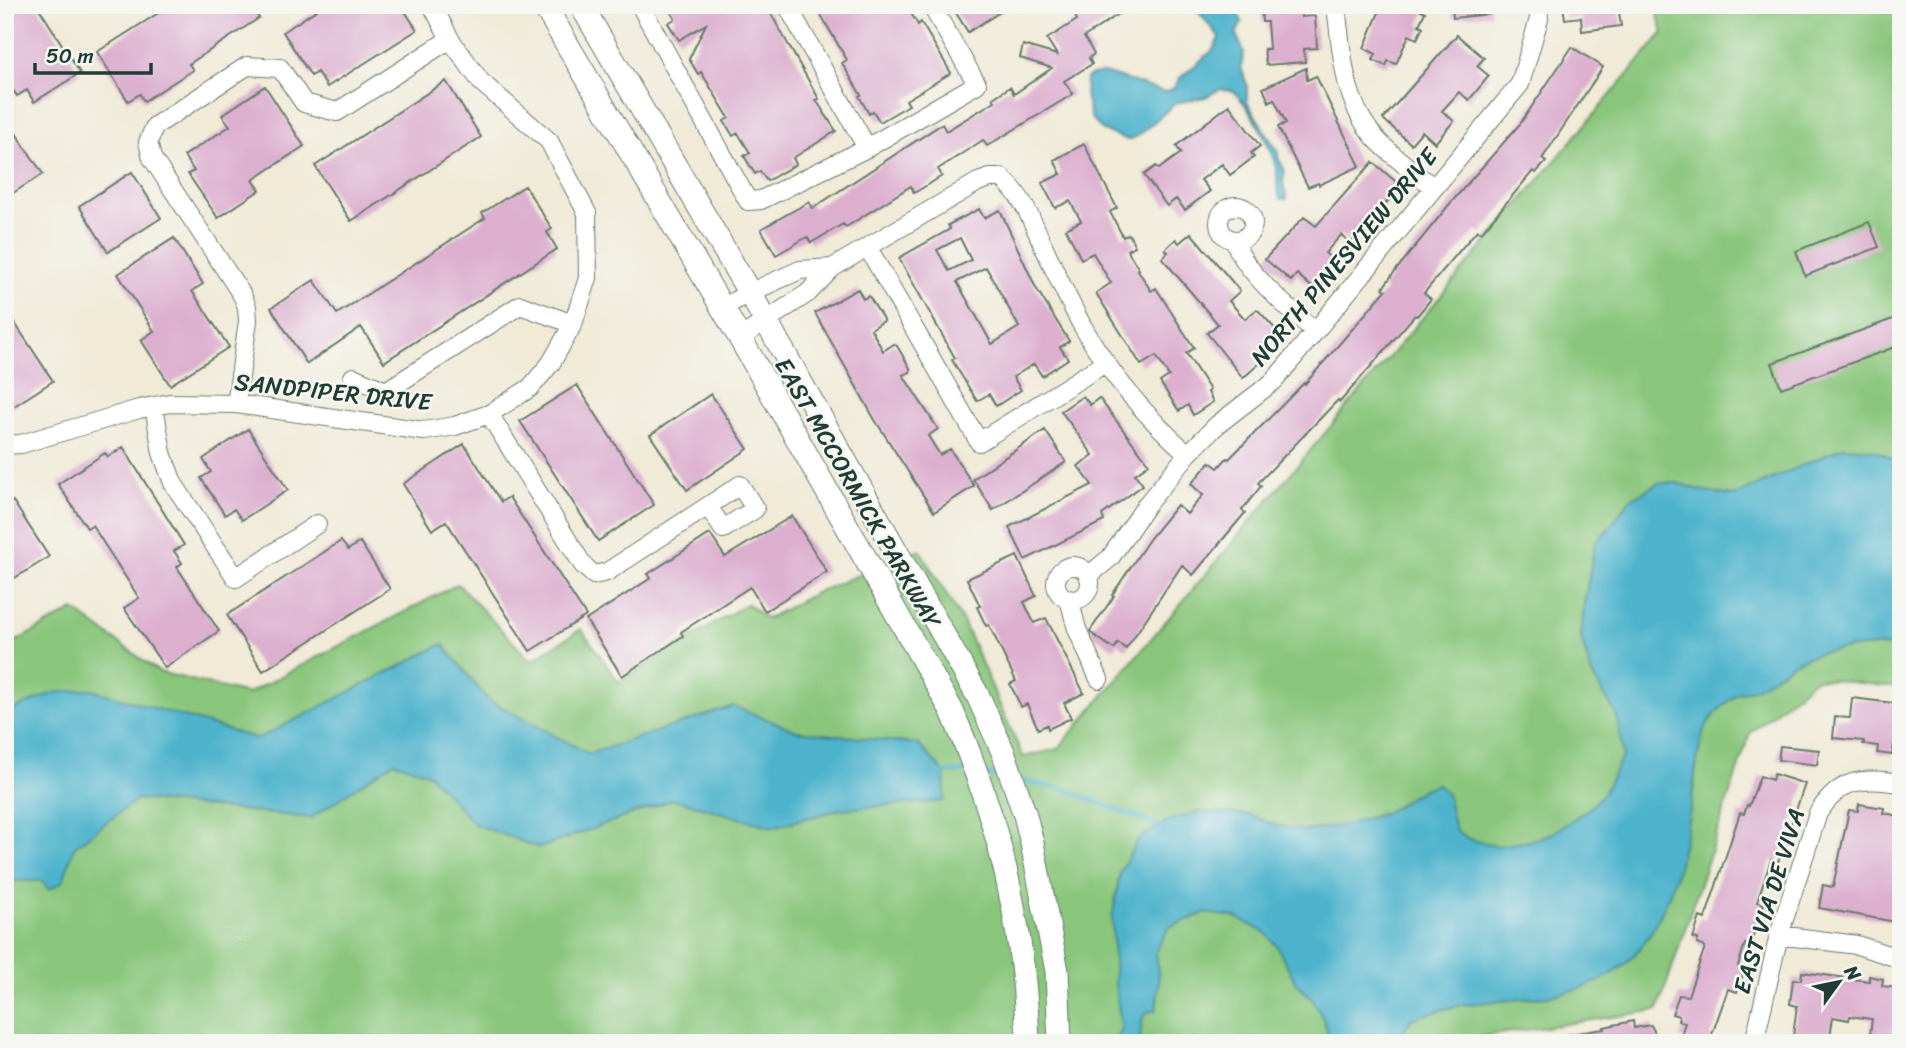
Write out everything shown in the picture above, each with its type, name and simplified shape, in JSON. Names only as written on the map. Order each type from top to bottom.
[{"type":"main road","name":"EAST MCCORMICK PARKWAY","points":[[544,5],[740,338],[951,711],[976,768],[1010,883],[1026,985],[1028,1043]]},
{"type":"main road","name":"EAST MCCORMICK PARKWAY","points":[[581,5],[766,321],[978,696],[1004,754],[1025,815],[1057,971],[1060,1043]]},
{"type":"street","name":"SANDPIPER DRIVE","points":[[5,445],[22,444],[170,403],[236,404],[424,430],[455,426],[489,414],[530,388],[551,363],[573,324],[588,278],[587,213],[549,141],[481,82],[450,39],[432,5]]},
{"type":"street","points":[[640,5],[748,201],[761,200],[867,148],[976,85],[931,5]]},
{"type":"street","points":[[787,5],[867,148]]},
{"type":"street","points":[[1336,5],[1345,74],[1350,94],[1361,118],[1389,151],[1433,187]]},
{"type":"street","name":"NORTH PINESVIEW DRIVE","points":[[1069,599],[1085,595],[1090,585],[1088,576],[1110,558],[1147,504],[1188,454],[1217,425],[1274,381],[1520,85],[1539,19],[1538,5]]},
{"type":"street","points":[[236,404],[248,321],[247,307],[242,295],[152,158],[148,142],[155,126],[247,66],[280,68],[304,103],[337,112],[450,39]]},
{"type":"street","points":[[740,338],[808,293],[832,268],[978,183],[990,178],[1002,178],[1012,186],[1022,201],[1064,289],[1105,363],[1149,417],[1188,454]]},
{"type":"street","points":[[1235,240],[1242,257],[1279,299],[1315,331]]},
{"type":"street","points":[[868,248],[979,442],[1105,363]]},
{"type":"street","points":[[722,308],[800,270],[832,268]]},
{"type":"street","points":[[354,377],[386,390],[520,305],[573,324]]},
{"type":"street","points":[[154,406],[162,453],[173,482],[236,578],[317,524]]},
{"type":"street","points":[[489,414],[583,565],[593,575],[607,572],[708,506]]},
{"type":"street","points":[[1088,576],[1084,570],[1075,566],[1061,572],[1056,581],[1063,596],[1069,599],[1077,629],[1099,679]]},
{"type":"street","name":"EAST VIA DE VIVA","points":[[1754,1043],[1779,935],[1818,813],[1829,797],[1847,784],[1862,779],[1901,783]]},
{"type":"street","points":[[1779,935],[1857,945],[1901,959]]},
{"type":"green space","points":[[1655,5],[1901,5],[1901,688],[1816,678],[1750,733],[1658,1010],[1438,1043],[5,1043],[5,647],[74,610],[159,672],[247,694],[458,584],[531,661],[581,629],[619,682],[747,604],[767,619],[815,593],[920,550],[964,624],[1023,757],[1058,749],[1663,33]]},
{"type":"water","points":[[1193,5],[1222,5],[1239,15],[1242,22],[1236,34],[1244,52],[1241,67],[1247,85],[1247,102],[1278,152],[1285,171],[1283,182],[1287,199],[1281,199],[1279,195],[1275,164],[1266,141],[1253,117],[1233,91],[1220,89],[1206,97],[1176,103],[1138,136],[1128,140],[1103,131],[1091,118],[1085,96],[1086,79],[1091,75],[1104,73],[1165,92],[1174,88],[1180,78],[1213,50],[1219,38]]},
{"type":"water","points":[[1843,447],[1882,453],[1901,468],[1901,647],[1852,648],[1804,658],[1755,688],[1737,693],[1714,715],[1705,729],[1700,746],[1684,841],[1669,894],[1658,920],[1628,962],[1607,977],[1573,991],[1462,1005],[1411,1019],[1397,1043],[1327,1043],[1327,1030],[1322,1017],[1312,999],[1296,983],[1277,946],[1266,933],[1235,917],[1205,913],[1169,927],[1156,951],[1159,983],[1156,1011],[1150,1011],[1143,1016],[1140,1039],[1144,1043],[1112,1043],[1122,1031],[1115,985],[1112,919],[1120,872],[1138,840],[1167,821],[1199,812],[1250,815],[1275,825],[1305,831],[1344,825],[1385,813],[1423,789],[1438,784],[1447,794],[1455,830],[1469,839],[1497,846],[1529,841],[1552,833],[1590,808],[1604,792],[1623,755],[1617,716],[1592,675],[1581,638],[1595,543],[1629,500],[1659,483],[1677,483],[1707,492],[1734,496]]},
{"type":"water","points":[[443,644],[488,700],[589,754],[733,706],[797,731],[918,744],[945,773],[944,801],[842,809],[772,827],[674,799],[539,848],[474,824],[428,773],[394,762],[311,818],[137,799],[74,847],[63,881],[49,890],[42,881],[5,881],[5,713],[53,693],[90,689],[258,739]]},
{"type":"building","points":[[5,5],[37,5],[80,73],[34,102],[27,90],[17,96],[5,78]]},
{"type":"building","points":[[171,5],[250,5],[259,18],[189,64],[193,70],[144,101],[140,94],[128,101],[97,52]]},
{"type":"building","points":[[324,5],[401,5],[417,30],[327,87],[317,72],[311,76],[283,32]]},
{"type":"building","points":[[667,5],[766,5],[819,99],[816,100],[836,131],[793,158],[796,164],[767,181],[760,171],[755,174],[744,156],[750,153],[738,133],[733,136],[724,121],[729,118],[701,72],[698,74],[689,59],[706,24],[679,40],[668,23],[675,19]]},
{"type":"building","points":[[815,5],[906,5],[918,25],[921,22],[951,73],[906,100],[909,105],[880,122],[873,111],[869,114],[859,96],[861,95],[842,63],[847,60]]},
{"type":"building","points":[[951,5],[1011,5],[968,32]]},
{"type":"building","points":[[1070,5],[1132,5],[1084,37],[1094,54],[1089,58],[1092,64],[1064,81],[1073,94],[987,146],[983,140],[938,169],[942,176],[914,193],[911,186],[846,227],[843,224],[811,243],[807,237],[776,255],[761,229],[809,202],[813,208],[942,124],[946,131],[995,101],[993,98],[1010,87],[1014,94],[1052,68],[1020,58],[1023,45],[1057,55],[1047,39],[1077,20]]},
{"type":"building","points":[[1261,5],[1300,5],[1301,17],[1315,16],[1317,48],[1304,49],[1305,62],[1266,65],[1264,49],[1269,49],[1267,22],[1262,22]]},
{"type":"building","points":[[1382,5],[1420,5],[1419,9],[1425,12],[1419,25],[1423,27],[1417,39],[1409,35],[1396,64],[1388,61],[1386,66],[1373,60],[1376,54],[1364,48]]},
{"type":"building","points":[[1452,5],[1490,5],[1490,14],[1453,18]]},
{"type":"building","points":[[1563,5],[1618,5],[1621,26],[1582,31],[1581,17],[1565,19]]},
{"type":"building","points":[[1457,35],[1484,58],[1477,66],[1489,76],[1469,100],[1459,92],[1442,111],[1454,121],[1435,143],[1422,131],[1411,144],[1383,119]]},
{"type":"building","points":[[1572,47],[1603,67],[1542,159],[1546,162],[1536,173],[1533,171],[1481,233],[1477,230],[1424,293],[1431,299],[1340,402],[1338,400],[1258,483],[1261,486],[1242,510],[1245,513],[1193,575],[1182,565],[1126,649],[1118,643],[1114,649],[1091,633],[1114,596],[1112,595],[1150,538],[1177,505],[1187,514],[1203,495],[1191,484],[1210,462],[1218,468],[1229,459],[1305,384],[1386,290],[1383,288],[1392,275],[1448,206],[1520,124]]},
{"type":"building","points":[[1306,68],[1307,80],[1316,76],[1360,166],[1319,185],[1318,183],[1308,187],[1278,127],[1286,123],[1274,99],[1269,102],[1263,88]]},
{"type":"building","points":[[446,81],[481,137],[351,221],[315,166]]},
{"type":"building","points":[[265,86],[304,146],[253,180],[260,190],[218,218],[188,174],[194,171],[184,156],[230,126],[222,115]]},
{"type":"building","points":[[1229,105],[1260,146],[1251,153],[1254,157],[1230,175],[1222,164],[1201,180],[1210,191],[1185,210],[1176,199],[1167,206],[1144,175],[1156,166],[1159,169],[1181,153],[1176,146]]},
{"type":"building","points":[[5,117],[43,174],[5,198]]},
{"type":"building","points":[[1084,144],[1117,208],[1110,212],[1123,237],[1129,234],[1135,246],[1127,250],[1151,291],[1156,288],[1194,348],[1186,353],[1210,390],[1208,392],[1213,402],[1193,415],[1188,405],[1179,411],[1160,382],[1169,376],[1156,356],[1141,365],[1096,293],[1111,283],[1093,253],[1081,259],[1066,229],[1081,221],[1070,201],[1055,208],[1042,183],[1061,174],[1054,160]]},
{"type":"building","points":[[1373,162],[1401,186],[1351,243],[1341,235],[1325,253],[1336,263],[1314,289],[1297,274],[1291,281],[1265,259],[1304,217],[1316,226]]},
{"type":"building","points":[[132,172],[161,218],[108,252],[79,206]]},
{"type":"building","points":[[525,186],[552,229],[547,232],[557,249],[384,362],[361,327],[307,364],[271,308],[314,280],[337,314],[485,218],[482,213]]},
{"type":"building","points":[[979,209],[984,218],[1000,210],[1036,288],[1069,341],[1060,347],[1068,359],[1042,376],[1034,364],[1013,377],[1021,390],[996,406],[989,394],[977,401],[952,360],[955,358],[899,258],[950,229],[948,225]],"holes":[[[960,238],[971,260],[949,271],[937,250]],[[986,267],[1019,327],[992,344],[957,282]]]},
{"type":"building","points":[[1869,222],[1879,247],[1805,276],[1796,251]]},
{"type":"building","points":[[1191,233],[1240,291],[1229,301],[1245,319],[1256,310],[1259,311],[1277,331],[1262,344],[1270,354],[1243,378],[1207,333],[1218,324],[1162,258],[1168,252],[1165,249],[1176,239],[1179,243]]},
{"type":"building","points":[[174,238],[203,284],[192,291],[229,347],[170,385],[141,340],[154,331],[118,274]]},
{"type":"building","points":[[858,289],[863,299],[869,296],[884,321],[871,329],[883,351],[894,344],[910,368],[910,372],[903,375],[938,429],[928,436],[940,455],[950,449],[974,486],[934,512],[875,420],[815,313]]},
{"type":"building","points":[[5,308],[53,381],[5,412]]},
{"type":"building","points":[[1901,316],[1901,345],[1781,388],[1772,363]]},
{"type":"building","points":[[577,385],[654,505],[598,541],[520,421]]},
{"type":"building","points":[[711,394],[748,449],[687,490],[650,435]]},
{"type":"building","points":[[1083,396],[1090,405],[1099,398],[1149,464],[1135,474],[1143,485],[1102,515],[1104,521],[1025,560],[1009,527],[1092,485],[1078,466],[1093,455],[1061,411]]},
{"type":"building","points":[[248,429],[288,490],[242,520],[234,509],[225,515],[201,478],[211,472],[203,459]]},
{"type":"building","points":[[1045,430],[1066,462],[993,510],[973,479]]},
{"type":"building","points":[[464,444],[501,502],[509,497],[586,616],[530,651],[446,521],[432,530],[403,484]]},
{"type":"building","points":[[123,447],[184,545],[174,551],[182,563],[177,567],[219,631],[165,668],[124,608],[139,598],[92,525],[87,528],[58,484],[105,453],[108,457]]},
{"type":"building","points":[[13,501],[49,557],[5,584],[5,506]]},
{"type":"building","points":[[792,516],[827,572],[765,611],[750,587],[681,632],[683,636],[622,676],[586,620],[651,578],[648,574],[710,534],[725,557]]},
{"type":"building","points":[[341,541],[348,550],[360,542],[390,589],[263,671],[227,615]]},
{"type":"building","points":[[1017,556],[1036,596],[1024,602],[1034,623],[1046,618],[1084,693],[1064,703],[1071,718],[1048,729],[1047,725],[1038,729],[1027,704],[1021,707],[1010,684],[1016,681],[989,625],[986,626],[967,579]]},
{"type":"building","points":[[1852,698],[1901,704],[1901,746],[1894,745],[1892,755],[1877,753],[1878,746],[1863,744],[1864,741],[1833,738],[1835,717],[1850,718]]},
{"type":"building","points":[[1780,746],[1819,750],[1817,765],[1778,760]]},
{"type":"building","points":[[1774,774],[1805,784],[1778,862],[1771,860],[1757,902],[1764,904],[1750,945],[1745,944],[1738,966],[1745,968],[1737,992],[1728,989],[1709,1043],[1694,1043],[1680,1038],[1685,1023],[1678,1021],[1679,1016],[1672,1014],[1679,995],[1688,996],[1705,947],[1697,944],[1698,939],[1693,938],[1700,917],[1705,919],[1740,813],[1744,814],[1747,805],[1749,806],[1760,776],[1772,780]]},
{"type":"building","points":[[1859,804],[1884,808],[1883,813],[1901,816],[1901,923],[1819,908],[1823,885],[1833,887],[1849,810],[1858,811]]},
{"type":"building","points":[[1802,972],[1869,981],[1869,976],[1883,979],[1882,986],[1897,988],[1897,992],[1901,993],[1901,1043],[1869,1043],[1872,1019],[1850,1016],[1849,1020],[1833,1017],[1829,1043],[1792,1043],[1797,1006],[1790,1004],[1793,979],[1801,980]]},
{"type":"building","points":[[1633,1021],[1634,1028],[1651,1025],[1660,1043],[1563,1043],[1563,1035],[1605,1029],[1604,1027]]},
{"type":"waterway","points":[[939,773],[968,771]]},
{"type":"waterway","points":[[984,774],[1003,777]]},
{"type":"waterway","points":[[1021,781],[1063,789],[1162,827]]}]
